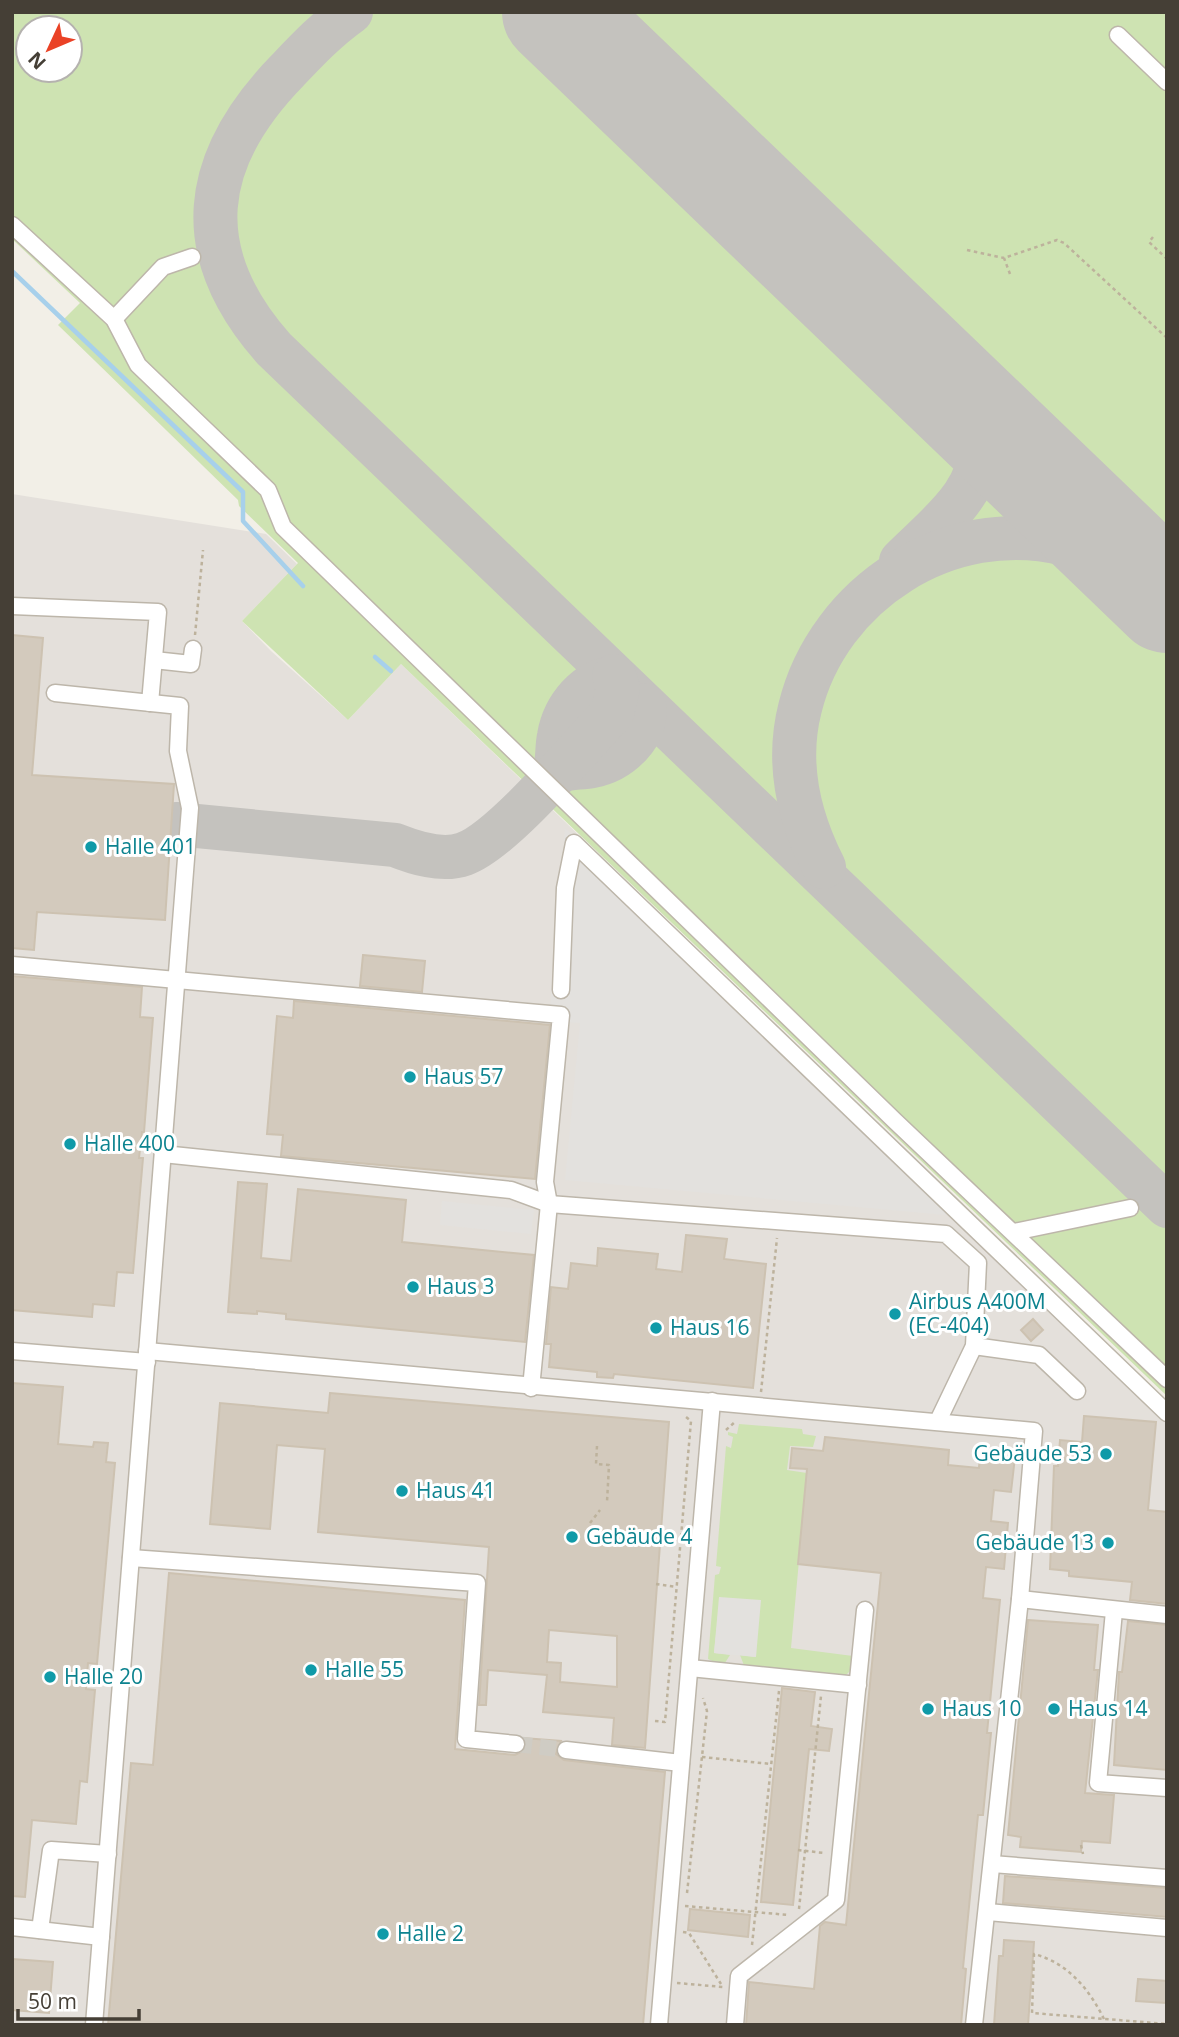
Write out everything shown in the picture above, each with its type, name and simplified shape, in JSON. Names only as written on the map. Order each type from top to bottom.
[{"type":"lane","points":[[1118,35],[1167,82]]},
{"type":"lane","points":[[12,225],[114,319],[138,365],[268,491],[283,527],[895,1121],[1167,1379]]},
{"type":"lane","points":[[114,319],[163,267],[192,257]]},
{"type":"lane","points":[[12,606],[158,612],[150,703]]},
{"type":"lane","points":[[154,660],[191,664],[194,649]]},
{"type":"lane","points":[[55,693],[180,706],[178,751],[190,807],[94,2025]]},
{"type":"lane","points":[[561,990],[565,888],[574,843],[1167,1413]]},
{"type":"lane","points":[[12,965],[561,1015],[545,1182],[550,1204],[531,1388]]},
{"type":"lane","points":[[163,1154],[511,1190],[550,1204],[735,1220],[779,1219],[946,1234],[978,1263],[974,1346],[938,1421]]},
{"type":"lane","points":[[1014,1232],[1130,1208]]},
{"type":"lane","points":[[974,1346],[1039,1355],[1077,1391]]},
{"type":"lane","points":[[12,1351],[147,1357],[712,1401],[1034,1431],[1020,1599],[974,2025]]},
{"type":"lane","points":[[659,2025],[712,1401]]},
{"type":"lane","points":[[131,1558],[477,1583],[466,1739],[516,1744]]},
{"type":"lane","points":[[1020,1599],[1167,1615]]},
{"type":"lane","points":[[735,2025],[730,1988],[739,1976],[836,1900],[865,1610]]},
{"type":"lane","points":[[1114,1611],[1098,1783],[1167,1788]]},
{"type":"lane","points":[[736,1673],[737,1655]]},
{"type":"lane","points":[[690,1668],[858,1685]]},
{"type":"lane","points":[[566,1750],[681,1763]]},
{"type":"lane","points":[[40,1930],[51,1850],[108,1854]]},
{"type":"lane","points":[[992,1864],[1167,1878]]},
{"type":"lane","points":[[988,1912],[1167,1928]]},
{"type":"lane","points":[[12,1927],[101,1937]]},
{"type":"path","points":[[1153,237],[1149,242],[1167,259]]},
{"type":"path","points":[[967,250],[1004,258],[1057,240],[1064,243],[1167,338]]},
{"type":"path","points":[[1004,258],[1010,274]]},
{"type":"path","points":[[1161,332],[1167,327]]},
{"type":"path","points":[[194,649],[203,550]]},
{"type":"path","points":[[760,1405],[779,1219]]},
{"type":"path","points":[[655,1721],[665,1722],[691,1421]]},
{"type":"path","points":[[597,1446],[596,1464],[609,1465],[607,1502]]},
{"type":"path","points":[[590,1523],[600,1510]]},
{"type":"path","points":[[656,1584],[676,1587]]},
{"type":"path","points":[[751,1967],[754,1913],[781,1677]]},
{"type":"path","points":[[685,1906],[798,1916],[822,1681]]},
{"type":"path","points":[[702,1757],[771,1764]]},
{"type":"path","points":[[798,1850],[841,1855]]},
{"type":"path","points":[[682,1932],[689,1933],[730,1988]]},
{"type":"path","points":[[1104,2019],[1078,1979],[1057,1962],[1034,1954],[1032,2013],[1104,2019],[1167,2024]]},
{"type":"path","points":[[663,1982],[730,1988]]},
{"type":"shaded area","points":[[12,494],[266,534],[297,564],[242,621],[271,651],[348,720],[401,664],[1167,1401],[1167,2025],[12,2025]]},
{"type":"shaded area","points":[[565,828],[956,1203],[945,1215],[565,1180],[580,1023],[566,1022],[567,1008],[550,1007]]},
{"type":"shaded area","points":[[442,1201],[534,1210],[531,1234],[440,1225]]},
{"type":"shaded area","points":[[719,1597],[761,1600],[756,1657],[714,1653]]},
{"type":"green space","points":[[12,12],[1167,12],[1167,1396],[401,664],[348,720],[242,621],[298,563],[239,506],[238,500],[58,325],[80,303],[12,239]]},
{"type":"green space","points":[[739,1424],[802,1429],[803,1434],[816,1436],[813,1447],[790,1446],[787,1470],[807,1473],[791,1648],[853,1656],[851,1670],[845,1676],[745,1668],[740,1655],[755,1657],[720,1597],[714,1653],[730,1655],[723,1666],[708,1659],[715,1575],[719,1574],[721,1567],[716,1566],[726,1446],[731,1448],[733,1437],[728,1435],[728,1432],[737,1434]]},
{"type":"building","name":"Halle 401","points":[[12,635],[43,638],[32,775],[174,784],[165,920],[37,912],[34,950],[12,948]]},
{"type":"building","points":[[363,955],[425,961],[422,992],[360,986]]},
{"type":"building","name":"Halle 400","points":[[12,976],[142,987],[140,1017],[153,1018],[144,1132],[139,1158],[143,1158],[133,1273],[117,1272],[114,1306],[93,1304],[92,1317],[12,1310]]},
{"type":"building","name":"Haus 57","points":[[294,1001],[550,1025],[535,1179],[281,1156],[283,1135],[267,1134],[277,1016],[293,1018]]},
{"type":"building","name":"Haus 3","points":[[238,1182],[267,1184],[261,1258],[291,1261],[298,1189],[406,1200],[402,1242],[534,1255],[525,1342],[286,1319],[286,1314],[257,1311],[257,1314],[228,1312]]},
{"type":"building","name":"Haus 16","points":[[686,1235],[727,1239],[724,1259],[766,1264],[753,1388],[614,1374],[613,1378],[597,1377],[597,1372],[549,1367],[551,1344],[546,1344],[551,1287],[568,1289],[571,1263],[597,1266],[598,1248],[658,1254],[656,1269],[682,1272]]},
{"type":"building","points":[[1033,1319],[1043,1330],[1031,1341],[1021,1330]]},
{"type":"building","name":"Halle 20","points":[[12,1383],[63,1387],[58,1444],[93,1447],[94,1442],[108,1443],[106,1462],[115,1463],[97,1664],[88,1663],[86,1689],[95,1690],[87,1782],[80,1781],[76,1824],[32,1820],[25,1897],[12,1896]]},
{"type":"building","points":[[330,1393],[669,1422],[645,1748],[612,1745],[614,1718],[543,1712],[547,1675],[488,1670],[486,1705],[479,1705],[489,1547],[318,1532],[325,1449],[277,1445],[270,1529],[210,1524],[220,1403],[328,1413]],"holes":[[[549,1630],[617,1636],[617,1687],[560,1682],[561,1663],[547,1662]]]},
{"type":"building","points":[[1084,1416],[1156,1422],[1148,1510],[1167,1512],[1167,1604],[1130,1600],[1132,1582],[1069,1576],[1069,1571],[1050,1569],[1054,1466],[1058,1466],[1060,1440],[1082,1442]]},
{"type":"building","name":"Haus 10","points":[[825,1437],[949,1450],[948,1465],[979,1468],[980,1453],[1015,1457],[1011,1492],[994,1490],[991,1521],[1008,1523],[1004,1569],[986,1567],[983,1598],[1000,1600],[987,1733],[991,1733],[983,1815],[978,1815],[963,1968],[966,1969],[961,2025],[746,2025],[749,1982],[814,1989],[820,1926],[825,1922],[846,1925],[881,1573],[798,1564],[807,1469],[790,1468],[792,1448],[823,1451]]},
{"type":"building","name":"Halle 2","points":[[169,1573],[465,1600],[455,1749],[515,1755],[525,1750],[524,1738],[561,1741],[556,1754],[564,1760],[665,1772],[643,2025],[108,2025],[131,1763],[153,1765]]},
{"type":"building","name":"Haus 14","points":[[1028,1620],[1098,1625],[1094,1670],[1098,1670],[1085,1793],[1114,1795],[1110,1843],[1082,1841],[1081,1852],[1020,1847],[1021,1837],[1008,1835]]},
{"type":"building","points":[[1128,1621],[1167,1625],[1167,1770],[1114,1765],[1119,1672],[1122,1672]]},
{"type":"building","points":[[782,1688],[815,1692],[811,1726],[832,1729],[829,1751],[809,1749],[793,1905],[761,1902]]},
{"type":"building","points":[[1005,1876],[1167,1888],[1167,1917],[1003,1903]]},
{"type":"building","points":[[690,1909],[750,1915],[748,1937],[688,1930]]},
{"type":"building","points":[[1004,1940],[1034,1942],[1028,2025],[994,2025],[999,1956],[1003,1956]]},
{"type":"building","points":[[12,1959],[53,1962],[49,2013],[12,2010]]},
{"type":"building","points":[[1138,1979],[1167,1981],[1166,2003],[1136,2001]]},
{"type":"waterway","points":[[12,271],[243,492],[243,521],[303,586]]},
{"type":"waterway","points":[[375,657],[391,671]]},
{"type":"taxiway","points":[[351,12],[310,47],[259,104],[237,138],[222,172],[216,207],[217,242],[228,277],[246,313],[274,349],[1167,1206]]},
{"type":"taxiway","points":[[550,12],[577,33]]},
{"type":"taxiway","points":[[901,561],[955,507],[975,474],[979,457],[978,438],[967,414],[951,392]]},
{"type":"taxiway","points":[[824,867],[808,829],[797,790],[794,749],[796,729],[800,708],[815,667],[837,630],[866,598],[900,572],[938,553],[979,541],[1022,538],[1079,548],[1131,574],[1167,600]]},
{"type":"taxiway","points":[[176,824],[395,845],[438,857],[464,854],[499,831],[520,812],[612,713],[618,688],[614,676]]},
{"type":"taxiway","points":[[553,774],[558,741],[571,706],[586,689],[616,678]]},
{"type":"taxiway","points":[[555,774],[602,763],[622,752],[637,736],[642,726],[644,705]]},
{"type":"runway","points":[[556,12],[1167,599]]},
{"type":"tunnel","points":[[516,1744],[566,1750]]},
{"type":"place","name":"Halle 401","points":[[91,847]]},
{"type":"place","name":"Haus 57","points":[[410,1077]]},
{"type":"place","name":"Halle 400","points":[[70,1144]]},
{"type":"place","name":"Haus 3","points":[[413,1287]]},
{"type":"place","name":"Airbus A400M (EC-404)","points":[[895,1314]]},
{"type":"place","name":"Haus 16","points":[[656,1328]]},
{"type":"place","name":"Gebäude 53","points":[[1106,1454]]},
{"type":"place","name":"Haus 41","points":[[402,1491]]},
{"type":"place","name":"Gebäude 4","points":[[572,1537]]},
{"type":"place","name":"Gebäude 13","points":[[1108,1543]]},
{"type":"place","name":"Halle 55","points":[[311,1670]]},
{"type":"place","name":"Halle 20","points":[[50,1677]]},
{"type":"place","name":"Haus 10","points":[[928,1709]]},
{"type":"place","name":"Haus 14","points":[[1054,1709]]},
{"type":"place","name":"Halle 2","points":[[383,1934]]}]
